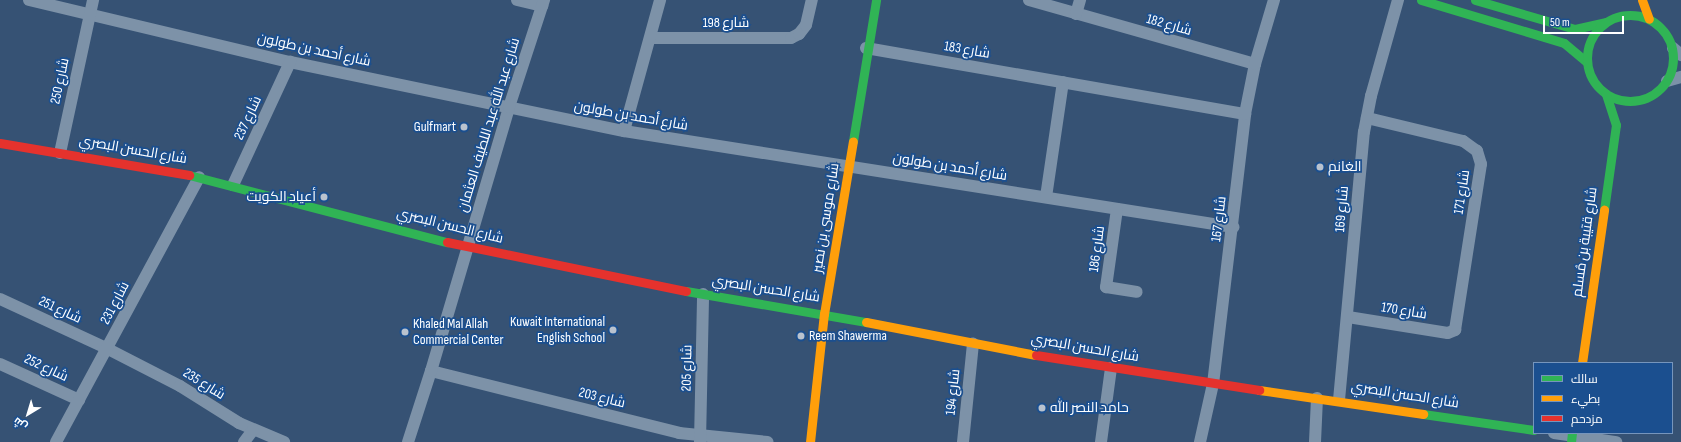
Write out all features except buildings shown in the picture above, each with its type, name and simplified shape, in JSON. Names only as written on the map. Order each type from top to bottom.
[{"type":"street","name":"شارع أحمد بن طولون","points":[[29,0],[290,62],[624,131],[848,168],[1046,197],[1233,227]]},
{"type":"street","name":"شارع 250","points":[[60,154],[93,0]]},
{"type":"street","points":[[517,0],[543,3]]},
{"type":"street","points":[[624,131],[660,0]]},
{"type":"street","name":"شارع 198","points":[[650,38],[786,39],[799,34],[809,18],[812,0]]},
{"type":"street","name":"شارع موسى بن نصير","points":[[810,442],[824,314],[866,48],[876,0]]},
{"type":"street","name":"شارع 182","points":[[1029,0],[1255,64]]},
{"type":"street","points":[[1076,14],[1080,0]]},
{"type":"street","name":"شارع 167","points":[[1200,442],[1213,384],[1233,227],[1245,114],[1255,64],[1274,0]]},
{"type":"street","name":"شارع 169","points":[[1339,400],[1367,118],[1398,0]]},
{"type":"street","points":[[1421,0],[1564,43],[1579,53],[1587,62]]},
{"type":"street","points":[[1475,0],[1490,2],[1575,29],[1592,27],[1626,14],[1649,19]]},
{"type":"street","points":[[1605,22],[1590,40],[1587,62],[1591,77],[1606,94],[1630,102],[1650,97],[1667,81],[1677,51],[1666,34],[1649,19],[1642,0]]},
{"type":"street","name":"شارع عبد الله عبد اللطيف العثمان","points":[[408,442],[431,371],[509,107],[543,3]]},
{"type":"street","points":[[1626,14],[1631,4]]},
{"type":"street","name":"شارع 183","points":[[866,48],[1245,114]]},
{"type":"street","name":"شارع 237","points":[[233,185],[290,62]]},
{"type":"street","points":[[1667,81],[1681,77]]},
{"type":"street","points":[[1046,197],[1063,82]]},
{"type":"street","name":"شارع قتيبة بن مُسلم","points":[[1606,94],[1616,125]]},
{"type":"street","name":"شارع قتيبة بن مُسلم","points":[[1582,362],[1616,125],[1630,102]]},
{"type":"street","name":"شارع 171","points":[[1367,118],[1463,141],[1472,146],[1480,157],[1455,330]]},
{"type":"street","name":"شارع الحسن البصري","points":[[0,143],[60,154],[143,166],[199,177],[468,247],[703,294],[824,314],[973,344],[1111,368],[1213,384],[1339,400],[1533,430]]},
{"type":"street","name":"شارع 231","points":[[56,442],[108,349],[199,177]]},
{"type":"street","name":"شارع 186","points":[[1117,209],[1106,287],[1137,292]]},
{"type":"street","name":"شارع 205","points":[[700,439],[703,294]]},
{"type":"street","name":"شارع 251","points":[[0,299],[108,349]]},
{"type":"street","name":"شارع 170","points":[[1348,317],[1448,333],[1455,330]]},
{"type":"street","name":"شارع 194","points":[[963,442],[973,344]]},
{"type":"street","name":"شارع 235","points":[[108,349],[176,384],[253,430],[284,442]]},
{"type":"street","name":"شارع 252","points":[[0,364],[79,400]]},
{"type":"street","points":[[1101,442],[1111,368]]},
{"type":"street","name":"شارع 203","points":[[431,371],[700,439],[768,442]]},
{"type":"street","points":[[1315,442],[1317,398]]},
{"type":"street","points":[[244,442],[253,430]]},
{"type":"street","points":[[1558,434],[1616,442]]},
{"type":"traffic: fast","points":[[853,141],[876,0]]},
{"type":"traffic: fast","points":[[1421,0],[1564,43],[1587,62]]},
{"type":"traffic: fast","points":[[1475,0],[1575,29],[1605,22]]},
{"type":"traffic: fast","points":[[1622,15],[1638,15],[1647,18],[1661,27],[1670,41],[1673,50],[1673,58],[1673,66],[1670,75],[1661,89],[1647,98],[1638,101],[1622,101],[1606,94],[1599,89],[1594,82],[1587,66],[1587,50],[1594,34],[1599,27],[1606,22],[1622,15]]},
{"type":"traffic: fast","points":[[1604,210],[1616,125],[1606,94]]},
{"type":"traffic: fast","points":[[189,175],[447,242]]},
{"type":"traffic: fast","points":[[686,291],[866,322]]},
{"type":"traffic: fast","points":[[1423,414],[1533,430]]},
{"type":"traffic: fast","points":[[1571,442],[1572,434]]},
{"type":"traffic: slow","points":[[1642,0],[1649,19]]},
{"type":"traffic: slow","points":[[810,442],[824,314],[853,141]]},
{"type":"traffic: slow","points":[[1582,362],[1604,210]]},
{"type":"traffic: slow","points":[[866,322],[1036,355]]},
{"type":"traffic: slow","points":[[1259,390],[1423,414]]},
{"type":"traffic: jam","points":[[0,143],[189,175]]},
{"type":"traffic: jam","points":[[447,242],[686,291]]},
{"type":"traffic: jam","points":[[1036,355],[1259,390]]},
{"type":"place","name":"Gulfmart","points":[[464,127]]},
{"type":"place","name":"الغانم","points":[[1320,167]]},
{"type":"place","name":"أعياد الكويت","points":[[324,197]]},
{"type":"place","name":"Kuwait International English School","points":[[613,330]]},
{"type":"place","name":"Khaled Mal Allah Commercial Center","points":[[405,332]]},
{"type":"place","name":"Reem Shawerma","points":[[801,336]]},
{"type":"place","name":"حامد النصر الله","points":[[1042,408]]}]
